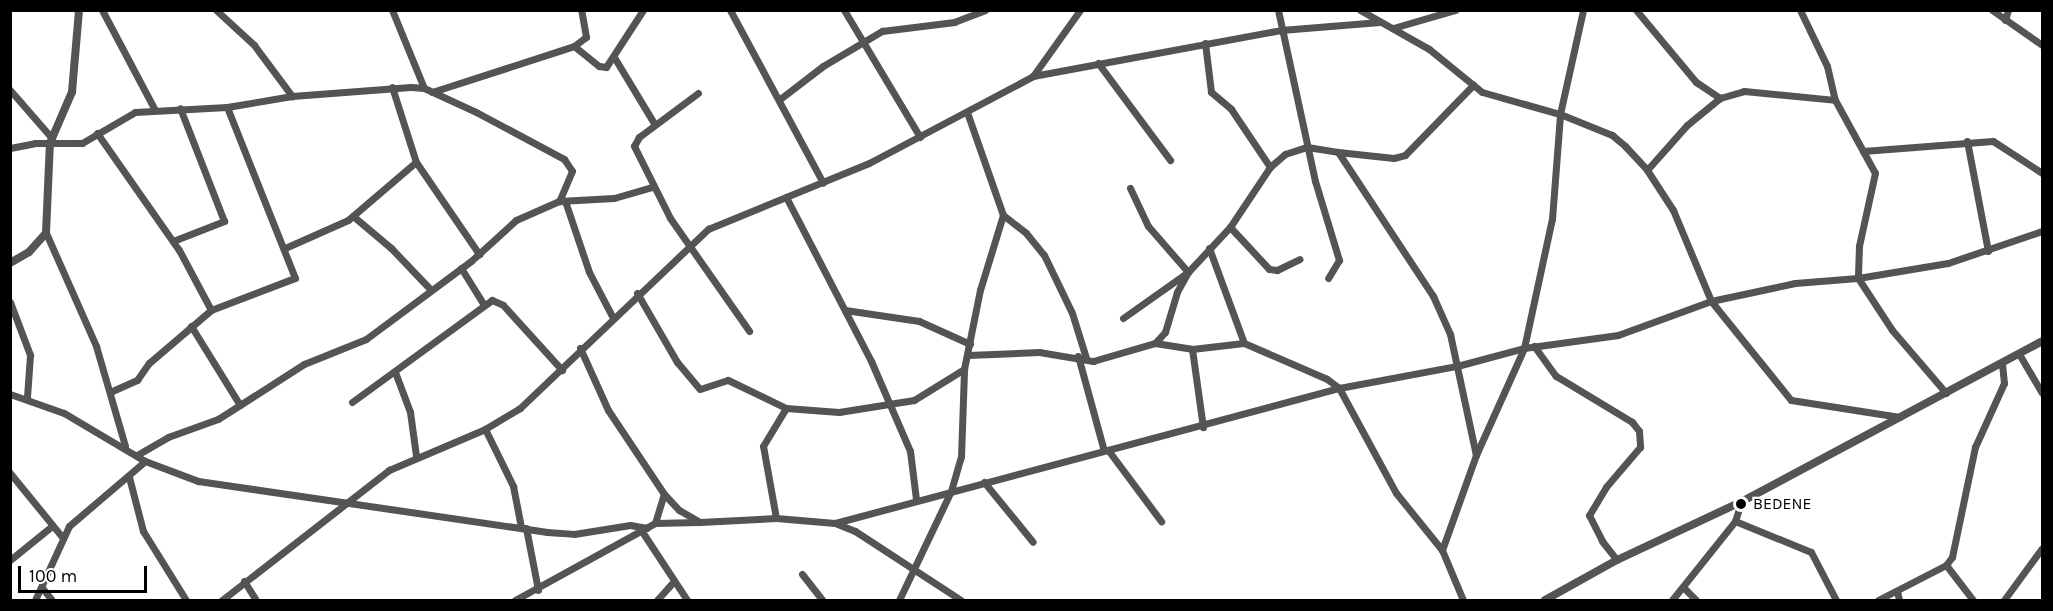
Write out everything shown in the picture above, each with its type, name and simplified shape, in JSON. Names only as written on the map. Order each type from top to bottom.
[{"type":"street","points":[[79,10],[72,92],[51,140],[46,234],[83,313],[110,392],[125,446]]},
{"type":"street","points":[[102,10],[155,110]]},
{"type":"street","points":[[392,10],[424,88]]},
{"type":"street","points":[[432,92],[574,46],[585,37],[581,10]]},
{"type":"street","points":[[574,46],[603,68],[614,57],[643,10]]},
{"type":"street","points":[[730,10],[780,99],[823,183]]},
{"type":"street","points":[[844,10],[920,137]]},
{"type":"street","points":[[780,99],[864,40],[890,29],[954,22],[985,10]]},
{"type":"street","points":[[1033,76],[1080,10]]},
{"type":"street","points":[[1278,10],[1307,147],[1339,260],[1328,278]]},
{"type":"street","points":[[1360,10],[1445,61],[1473,86],[1560,114],[1612,135],[1647,170],[1673,210],[1711,301],[1791,400],[1900,417]]},
{"type":"street","points":[[1393,28],[1455,10]]},
{"type":"street","points":[[1442,550],[1476,455],[1524,348],[1552,219],[1560,114],[1583,10]]},
{"type":"street","points":[[1636,10],[1696,82],[1720,98]]},
{"type":"street","points":[[1800,10],[1827,66],[1835,100],[1875,177],[1859,246],[1858,278],[1892,330],[1946,393]]},
{"type":"street","points":[[1992,10],[2043,45]]},
{"type":"street","points":[[2005,20],[2008,10]]},
{"type":"street","points":[[222,12],[254,45],[292,96]]},
{"type":"street","points":[[222,600],[343,503],[416,456],[485,429],[520,408],[562,370],[612,316],[687,245],[721,222],[823,183],[920,137],[1033,76],[1281,30],[1382,22]]},
{"type":"street","points":[[1205,43],[1211,92],[1231,109],[1270,167]]},
{"type":"street","points":[[614,57],[655,125]]},
{"type":"street","points":[[1098,63],[1170,160]]},
{"type":"street","points":[[968,355],[1039,352],[1107,360],[1155,343],[1165,332],[1176,292],[1188,272],[1230,227],[1270,167],[1296,148],[1307,147],[1394,158],[1406,155],[1473,86]]},
{"type":"street","points":[[10,148],[51,140],[76,144],[124,116],[155,110],[227,106],[292,96],[392,87],[424,88],[571,165],[562,201],[589,272],[612,316]]},
{"type":"street","points":[[392,87],[416,162],[479,254]]},
{"type":"street","points":[[10,90],[51,140]]},
{"type":"street","points":[[1647,170],[1687,125],[1720,98],[1744,91],[1835,100]]},
{"type":"street","points":[[698,93],[635,141],[634,146],[652,188],[687,245],[749,331]]},
{"type":"street","points":[[110,392],[137,380],[149,363],[211,310],[295,278],[227,106]]},
{"type":"street","points":[[174,241],[224,220],[180,108]]},
{"type":"street","points":[[967,112],[1003,215],[1026,233],[1044,255],[1072,313],[1086,358]]},
{"type":"street","points":[[97,133],[174,241],[211,310]]},
{"type":"street","points":[[1863,151],[1967,141],[1993,141],[2043,173]]},
{"type":"street","points":[[1967,141],[1988,251]]},
{"type":"street","points":[[1338,152],[1433,296],[1450,334],[1476,455]]},
{"type":"street","points":[[285,248],[354,216],[416,162]]},
{"type":"street","points":[[137,455],[168,437],[206,426],[304,364],[366,339],[479,254],[506,227],[562,201],[614,198],[652,188]]},
{"type":"street","points":[[1130,188],[1148,226],[1188,272]]},
{"type":"street","points":[[786,197],[845,310],[914,463],[916,499]]},
{"type":"street","points":[[899,600],[951,491],[961,457],[964,369],[980,290],[1003,215]]},
{"type":"street","points":[[354,216],[392,248],[430,289]]},
{"type":"street","points":[[1230,227],[1269,269],[1277,270],[1300,259]]},
{"type":"street","points":[[835,523],[916,499],[1203,427],[1339,388],[1457,366],[1534,346],[1618,335],[1711,301],[1795,283],[1858,278],[1948,263],[2043,231]]},
{"type":"street","points":[[10,263],[29,252],[46,234]]},
{"type":"street","points":[[1209,248],[1244,343]]},
{"type":"street","points":[[461,268],[484,305]]},
{"type":"street","points":[[1123,318],[1188,272]]},
{"type":"street","points":[[637,293],[696,388],[728,380],[786,408],[839,412],[914,400],[964,369]]},
{"type":"street","points":[[352,402],[492,300],[503,305],[562,370]]},
{"type":"street","points":[[10,302],[30,355],[27,397]]},
{"type":"street","points":[[845,310],[919,321],[970,344]]},
{"type":"street","points":[[191,326],[240,405]]},
{"type":"street","points":[[1545,600],[1617,560],[1741,502],[2043,341]]},
{"type":"street","points":[[1155,343],[1192,349],[1244,343],[1278,355],[1339,388],[1379,466],[1442,550],[1463,600]]},
{"type":"street","points":[[1534,346],[1556,376],[1632,422],[1639,431],[1640,447],[1606,487],[1589,514],[1602,541],[1617,560]]},
{"type":"street","points":[[580,348],[608,410],[664,494],[700,522]]},
{"type":"street","points":[[1192,349],[1203,427]]},
{"type":"street","points":[[2019,354],[2043,393]]},
{"type":"street","points":[[1078,356],[1106,450],[1161,521]]},
{"type":"street","points":[[1878,600],[1946,565],[1956,543],[1974,447],[2004,383],[2002,363]]},
{"type":"street","points":[[395,372],[410,412],[416,456]]},
{"type":"street","points":[[10,394],[27,397],[125,446],[145,461],[198,481],[574,534],[630,525],[645,531],[687,600]]},
{"type":"street","points":[[776,518],[763,446],[786,408]]},
{"type":"street","points":[[485,429],[513,486],[538,590]]},
{"type":"street","points":[[35,600],[43,589],[63,538],[80,515],[129,477],[145,461]]},
{"type":"street","points":[[10,473],[63,538]]},
{"type":"street","points":[[129,477],[143,531],[186,600]]},
{"type":"street","points":[[984,482],[1033,542]]},
{"type":"street","points":[[517,600],[645,531],[655,523],[664,494]]},
{"type":"street","points":[[1672,600],[1735,521],[1741,502]]},
{"type":"street","points":[[655,523],[776,518],[835,523],[855,531],[916,568],[961,600]]},
{"type":"street","points":[[1735,521],[1811,552],[1836,600]]},
{"type":"street","points":[[10,560],[52,526]]},
{"type":"street","points":[[2004,600],[2043,548]]},
{"type":"street","points":[[1946,565],[1973,600]]},
{"type":"street","points":[[802,574],[822,600]]},
{"type":"street","points":[[244,581],[256,600]]},
{"type":"street","points":[[657,600],[674,581]]},
{"type":"street","points":[[1683,586],[1696,600]]},
{"type":"street","points":[[43,589],[52,600]]},
{"type":"street","points":[[1897,591],[1899,600]]},
{"type":"place","name":"BEDENE","points":[[1741,504]]}]
